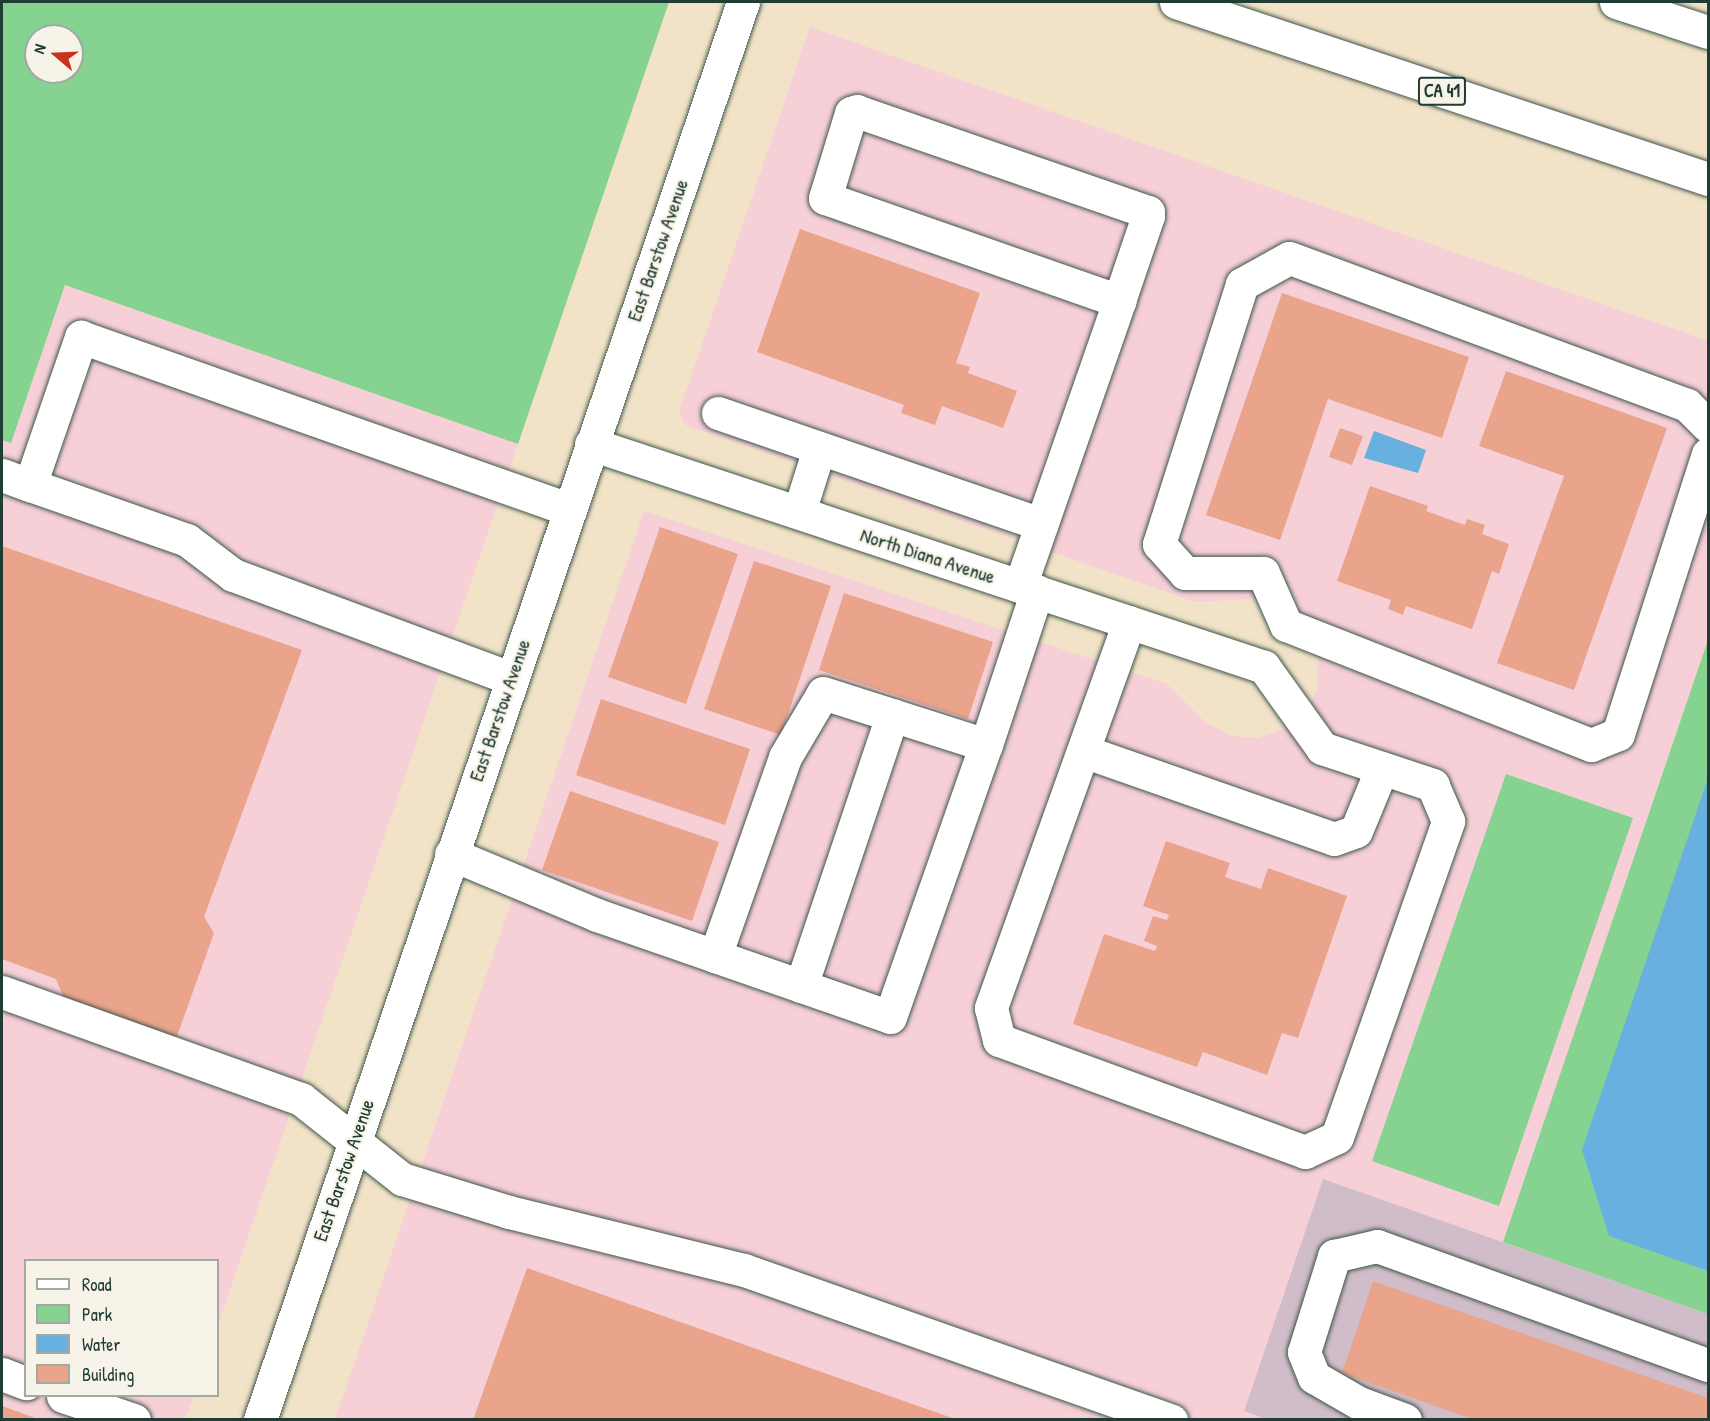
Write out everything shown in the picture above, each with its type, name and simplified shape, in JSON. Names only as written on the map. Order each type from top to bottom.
[{"type":"main road","name":"East Barstow Avenue","points":[[260,1419],[510,678],[743,2]]},
{"type":"main road","name":"CA 41","points":[[1176,2],[1708,179]]},
{"type":"main road","points":[[1616,2],[1708,32]]},
{"type":"main road","points":[[451,854],[597,915],[890,1017],[986,745],[1028,589],[1041,524],[1119,301],[1148,216],[1145,208],[857,111],[851,113],[825,198],[1119,301]]},
{"type":"main road","points":[[1708,426],[1687,405],[1289,258],[1242,284],[1159,544],[1185,573],[1263,573],[1286,625],[1591,745],[1618,734],[1708,454]]},
{"type":"main road","points":[[510,678],[233,575],[187,540],[16,480],[81,337],[568,509]]},
{"type":"main road","points":[[717,413],[1041,524]]},
{"type":"main road","name":"North Diana Avenue","points":[[591,444],[1264,667]]},
{"type":"main road","points":[[799,512],[819,448]]},
{"type":"main road","points":[[1129,622],[991,1008],[999,1040],[1305,1152],[1337,1137],[1448,821],[1433,785],[1322,748],[1264,667],[1286,625]]},
{"type":"main road","points":[[715,956],[785,757],[823,693],[986,745]]},
{"type":"main road","points":[[801,986],[892,715]]},
{"type":"main road","points":[[1083,751],[1334,839],[1356,831],[1382,768]]},
{"type":"main road","points":[[2,992],[301,1099],[402,1179],[509,1212],[744,1270],[1171,1419]]},
{"type":"main road","points":[[1405,1419],[1359,1403],[1314,1377],[1304,1352],[1334,1256],[1377,1246],[1708,1365]]},
{"type":"main road","points":[[2,1374],[24,1382]]},
{"type":"main road","points":[[69,1397],[134,1419]]},
{"type":"shaded area","points":[[810,27],[1708,341],[1708,640],[1503,1242],[1323,1179],[1244,1410],[1269,1419],[335,1420],[644,511],[1167,684],[1205,722],[1232,736],[1257,738],[1283,730],[1304,714],[1317,691],[1319,652],[1264,598],[1196,602],[685,425],[679,412]]},
{"type":"shaded area","points":[[65,285],[518,444],[219,1322],[219,1259],[24,1259],[24,1397],[194,1397],[185,1419],[2,1420],[2,440],[11,443]]},
{"type":"shaded area","points":[[1323,1179],[1708,1314],[1708,1419],[1269,1420],[1244,1411]]},
{"type":"green space","points":[[2,2],[669,2],[518,444],[65,285],[11,443],[2,440]]},
{"type":"green space","points":[[1708,640],[1708,1314],[1503,1242]]},
{"type":"green space","points":[[1506,774],[1633,818],[1499,1206],[1372,1161]]},
{"type":"water","points":[[1374,431],[1426,450],[1418,473],[1364,458]]},
{"type":"water","points":[[1708,778],[1708,1271],[1609,1236],[1582,1150]]},
{"type":"building","points":[[800,229],[980,293],[956,363],[970,367],[968,373],[1017,391],[1003,428],[942,406],[935,425],[901,413],[904,405],[757,352]]},
{"type":"building","points":[[1282,293],[1469,357],[1442,438],[1328,399],[1280,540],[1206,515]]},
{"type":"building","points":[[1506,371],[1667,428],[1574,690],[1497,663],[1564,476],[1479,446]]},
{"type":"building","points":[[1340,428],[1363,436],[1352,465],[1329,457]]},
{"type":"building","points":[[1370,486],[1428,506],[1426,511],[1465,525],[1467,519],[1485,525],[1482,534],[1509,544],[1499,574],[1492,571],[1472,629],[1406,606],[1403,615],[1388,609],[1391,600],[1337,581]]},
{"type":"building","points":[[660,527],[738,554],[686,704],[608,677]]},
{"type":"building","points":[[2,546],[302,650],[204,917],[214,933],[176,1039],[65,1001],[56,979],[2,959]]},
{"type":"building","points":[[754,561],[831,586],[781,735],[704,709]]},
{"type":"building","points":[[844,593],[993,642],[968,719],[819,670]]},
{"type":"building","points":[[601,699],[750,749],[725,825],[576,775]]},
{"type":"building","points":[[570,791],[719,842],[692,921],[542,870]]},
{"type":"building","points":[[1166,841],[1230,863],[1225,877],[1261,889],[1268,868],[1347,896],[1298,1038],[1282,1033],[1267,1075],[1203,1052],[1197,1067],[1073,1024],[1104,934],[1155,951],[1157,946],[1144,941],[1153,916],[1167,920],[1169,915],[1143,906]]},
{"type":"building","points":[[527,1268],[955,1419],[955,1420],[473,1420]]},
{"type":"building","points":[[1373,1281],[1708,1398],[1708,1420],[1475,1420],[1342,1373]]},
{"type":"building","points":[[2,1406],[38,1419],[38,1420],[2,1420]]}]
